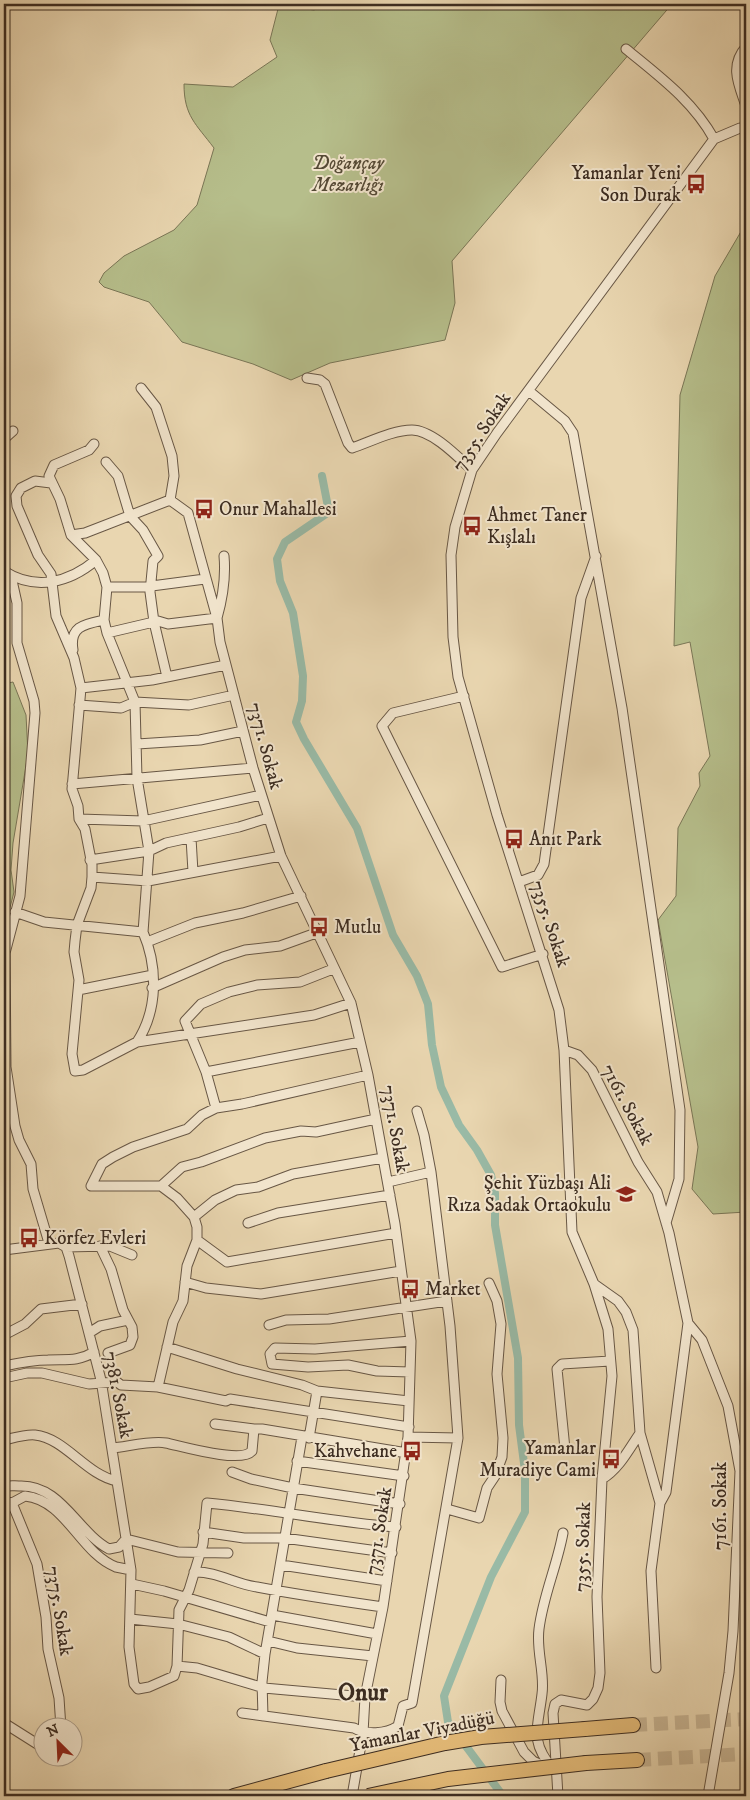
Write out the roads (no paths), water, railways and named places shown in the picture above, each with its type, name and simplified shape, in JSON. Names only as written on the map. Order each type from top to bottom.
[{"type":"highway","name":"Yamanlar Viyadüğü","points":[[234,1796],[326,1771],[445,1743],[480,1737],[633,1725]]},
{"type":"highway","points":[[368,1796],[448,1779],[586,1763],[637,1760]]},
{"type":"street","points":[[746,47],[738,60],[736,74],[736,82],[746,106]]},
{"type":"street","points":[[626,49],[682,95],[703,120],[714,139],[740,128],[746,128]]},
{"type":"street","name":"7355. Sokak","points":[[558,1796],[553,1713],[555,1704],[561,1700],[587,1705],[593,1699],[598,1688],[600,1673],[597,1597],[602,1479],[612,1376],[608,1329],[594,1284],[572,1232],[564,1050],[559,1010],[543,954],[497,815],[464,696],[453,637],[451,555],[455,527],[472,470],[714,139]]},
{"type":"street","points":[[307,378],[320,380],[325,384],[352,448],[396,433],[418,430],[450,450],[472,470]]},
{"type":"street","points":[[71,535],[85,533],[170,500],[174,476],[172,456],[165,440],[156,407],[142,388]]},
{"type":"street","points":[[529,391],[552,409],[573,434],[622,708],[680,1110],[679,1179],[666,1223]]},
{"type":"street","points":[[4,439],[13,431]]},
{"type":"street","points":[[94,444],[89,450],[54,464],[49,476],[60,499],[71,535],[96,560],[103,573],[107,587],[104,620],[106,633],[135,702],[138,778],[149,851],[143,932],[147,942],[153,976],[151,1016],[137,1042]]},
{"type":"street","points":[[106,462],[118,476],[130,516],[144,530],[158,556],[153,561],[151,586],[154,622],[167,678]]},
{"type":"street","points":[[51,483],[35,481],[21,488],[16,496],[16,506],[53,582],[56,616],[74,658]]},
{"type":"street","name":"7371. Sokak","points":[[170,500],[188,514],[253,768],[281,856],[333,969],[351,1003],[368,1075],[396,1233],[411,1341],[407,1454],[383,1607],[365,1697],[363,1733],[352,1796]]},
{"type":"street","points":[[106,633],[154,622],[168,624],[216,618],[226,577],[224,556]]},
{"type":"street","points":[[519,882],[538,875],[542,871],[544,864],[581,598],[585,581],[596,556]]},
{"type":"street","points":[[7,573],[28,582],[53,582],[78,574],[96,560]]},
{"type":"street","points":[[7,573],[17,603],[17,643],[34,701],[35,713],[20,896],[8,936],[4,980],[9,1097],[19,1140],[31,1164],[33,1189],[49,1243]]},
{"type":"street","points":[[107,587],[151,586],[205,579]]},
{"type":"street","points":[[104,620],[84,626],[74,632],[71,640],[81,688],[72,784],[80,819],[85,829],[92,878],[85,909],[77,926],[74,952],[78,990],[72,1054],[75,1071],[83,1070],[137,1042],[314,1015],[351,1003]]},
{"type":"street","points":[[81,688],[167,678],[226,665]]},
{"type":"street","points":[[79,705],[121,708],[135,702],[189,705],[234,695]]},
{"type":"street","points":[[464,696],[393,714],[382,726],[502,967],[543,954]]},
{"type":"street","points":[[137,744],[200,740],[243,731]]},
{"type":"street","points":[[72,784],[253,768]]},
{"type":"street","points":[[80,819],[144,821],[261,796]]},
{"type":"street","points":[[90,860],[149,851],[166,843],[268,818]]},
{"type":"street","points":[[191,838],[193,872]]},
{"type":"street","points":[[92,878],[148,881],[281,856]]},
{"type":"street","points":[[147,942],[195,923],[243,913],[301,896]]},
{"type":"street","points":[[15,912],[44,922],[143,932]]},
{"type":"street","points":[[152,988],[223,957],[245,950],[280,946],[316,933]]},
{"type":"street","points":[[216,1108],[206,1072],[185,1021],[201,1004],[229,992],[257,985],[300,982],[333,969]]},
{"type":"street","points":[[78,990],[153,976]]},
{"type":"street","points":[[206,1072],[360,1042]]},
{"type":"street","name":"7161. Sokak","points":[[564,1050],[578,1055],[592,1070],[638,1162],[657,1192],[666,1223],[688,1324],[702,1340],[728,1406],[740,1471],[730,1665],[708,1796]]},
{"type":"street","points":[[158,1387],[173,1322],[183,1301],[192,1248],[197,1240],[197,1226],[194,1217],[177,1198],[161,1186],[91,1186],[102,1164],[133,1147],[187,1129],[202,1115],[216,1108],[242,1104],[368,1075]]},
{"type":"street","points":[[242,1713],[354,1728],[363,1733],[391,1730],[398,1726],[403,1706],[412,1703],[458,1438],[447,1301],[431,1172],[417,1111]]},
{"type":"street","points":[[161,1186],[182,1166],[201,1162],[265,1138],[309,1130],[316,1132],[376,1119]]},
{"type":"street","points":[[194,1217],[215,1200],[236,1190],[258,1186],[293,1174],[383,1158]]},
{"type":"street","points":[[388,1182],[431,1172]]},
{"type":"street","points":[[248,1223],[278,1213],[390,1195]]},
{"type":"street","points":[[197,1240],[227,1262],[396,1233]]},
{"type":"street","points":[[4,1250],[59,1243],[66,1247],[100,1246],[116,1248],[122,1253],[132,1255]]},
{"type":"street","points":[[100,1246],[111,1269],[114,1284],[132,1326],[131,1343],[127,1347],[108,1353]]},
{"type":"street","name":"7381. Sokak","points":[[66,1247],[102,1384],[131,1570],[129,1647],[135,1687],[142,1690],[171,1679],[177,1666]]},
{"type":"street","points":[[185,1282],[206,1288],[261,1294],[401,1272]]},
{"type":"street","points":[[447,1509],[479,1518],[487,1488],[495,1476],[502,1456],[503,1438],[497,1374],[501,1324],[497,1301],[488,1283]]},
{"type":"street","points":[[594,1284],[618,1301],[626,1312],[632,1330],[640,1434],[660,1503]]},
{"type":"street","points":[[269,1326],[286,1320],[329,1319],[447,1301]]},
{"type":"street","points":[[4,1335],[25,1324],[41,1309],[82,1304]]},
{"type":"street","points":[[89,1334],[100,1326],[128,1320]]},
{"type":"street","points":[[656,1668],[650,1571],[660,1503],[666,1492],[688,1324]]},
{"type":"street","points":[[262,1375],[272,1364],[271,1350],[276,1348],[315,1349],[411,1341]]},
{"type":"street","points":[[167,1347],[302,1385],[318,1392],[409,1401]]},
{"type":"street","points":[[4,1366],[27,1361],[70,1361],[94,1352]]},
{"type":"street","points":[[565,1449],[557,1369],[562,1364],[610,1361]]},
{"type":"street","points":[[272,1364],[308,1367],[348,1365],[377,1370],[410,1372]]},
{"type":"street","points":[[4,1378],[27,1373],[42,1373],[89,1384],[116,1382],[121,1385],[158,1387],[226,1401],[230,1399],[409,1427]]},
{"type":"street","points":[[263,1716],[264,1688],[262,1682],[265,1654],[277,1590],[288,1513],[298,1461],[318,1392]]},
{"type":"street","points":[[215,1424],[262,1429],[407,1454]]},
{"type":"street","points":[[112,1448],[166,1443],[205,1453],[246,1455],[252,1451],[254,1429]]},
{"type":"street","points":[[4,1440],[34,1434],[49,1439],[105,1479],[117,1482]]},
{"type":"street","points":[[602,1479],[615,1467],[640,1434]]},
{"type":"street","points":[[408,1437],[458,1438]]},
{"type":"street","points":[[298,1461],[404,1476]]},
{"type":"street","points":[[232,1472],[251,1479],[293,1488],[400,1504]]},
{"type":"street","name":"7375. Sokak","points":[[14,1486],[18,1493],[11,1501],[37,1564],[46,1617],[48,1649],[59,1698],[60,1718]]},
{"type":"street","points":[[4,1487],[33,1488],[59,1501],[97,1540],[109,1548],[119,1546],[126,1539],[178,1552],[228,1553]]},
{"type":"street","points":[[11,1501],[25,1496],[44,1502],[56,1510],[96,1552],[115,1566],[131,1570]]},
{"type":"street","points":[[365,1697],[264,1688],[197,1668],[177,1666],[178,1624],[184,1597],[200,1553],[208,1503],[396,1527]]},
{"type":"street","points":[[203,1532],[244,1538],[284,1538],[392,1553]]},
{"type":"street","points":[[555,1771],[541,1755],[537,1738],[537,1716],[542,1694],[538,1631],[563,1533]]},
{"type":"street","points":[[280,1565],[387,1581]]},
{"type":"street","points":[[194,1572],[229,1578],[237,1583],[383,1607]]},
{"type":"street","points":[[132,1584],[271,1618],[378,1634]]},
{"type":"street","points":[[130,1619],[178,1624],[229,1636],[265,1654]]},
{"type":"street","points":[[268,1640],[297,1648],[373,1656]]},
{"type":"street","points":[[501,1680],[500,1702],[502,1711],[524,1752],[533,1761],[555,1771]]},
{"type":"street","points":[[4,1723],[32,1741]]},
{"type":"waterway","points":[[322,476],[329,512],[285,542],[277,559],[280,581],[293,613],[303,676],[302,701],[296,722],[304,739],[357,828],[393,935],[417,976],[428,1004],[432,1045],[441,1087],[459,1125],[477,1150],[491,1175],[495,1193],[495,1225],[518,1358],[519,1425],[525,1471],[525,1512],[491,1577],[444,1696],[448,1722],[503,1796]]},
{"type":"tunnel","points":[[633,1725],[746,1719]]},
{"type":"tunnel","points":[[637,1760],[746,1754]]},
{"type":"place","name":"Yamanlar Yeni Son Durak","points":[[696,184]]},
{"type":"place","name":"Onur Mahallesi","points":[[204,509]]},
{"type":"place","name":"Ahmet Taner Kışlalı","points":[[472,526]]},
{"type":"place","name":"Anıt Park","points":[[514,839]]},
{"type":"place","name":"Mutlu","points":[[319,927]]},
{"type":"place","name":"Şehit Yüzbaşı Ali Rıza Sadak Ortaokulu","points":[[626,1194]]},
{"type":"place","name":"Körfez Evleri","points":[[29,1238]]},
{"type":"place","name":"Market","points":[[410,1289]]},
{"type":"place","name":"Kahvehane","points":[[412,1451]]},
{"type":"place","name":"Yamanlar Muradiye Cami","points":[[611,1459]]},
{"type":"district","name":"Onur","points":[[363,1693]]},
{"type":"park label","name":"Doğançay Mezarlığı","points":[[348,174]]}]
